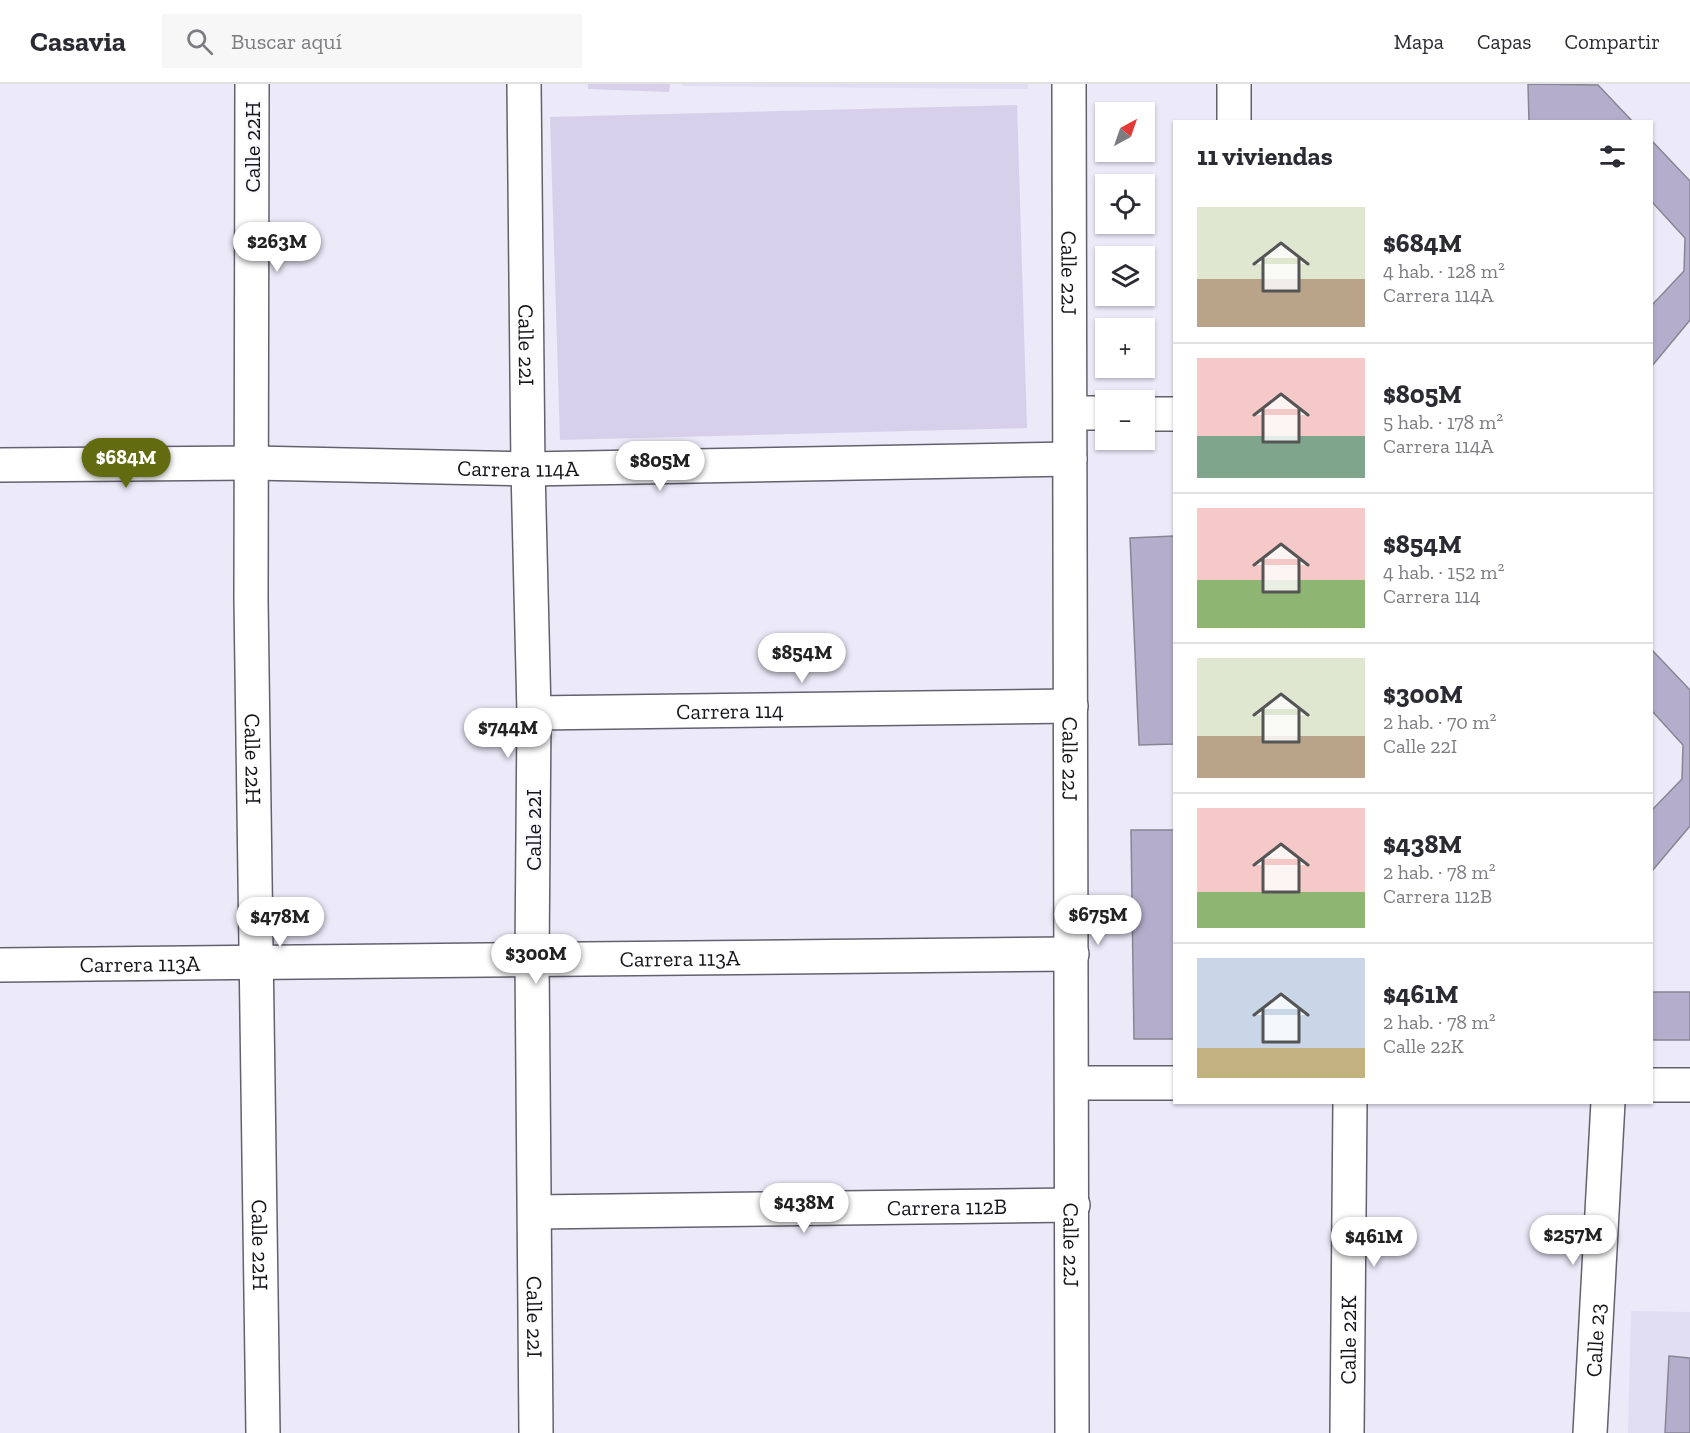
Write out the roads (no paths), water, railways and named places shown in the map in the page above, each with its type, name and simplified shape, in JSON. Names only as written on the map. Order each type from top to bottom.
[{"type":"street","name":"Calle 22H","points":[[252,84],[251,463],[255,963],[263,1433]]},
{"type":"street","name":"Calle 22I","points":[[524,84],[528,469],[534,713],[532,959],[536,1433]]},
{"type":"street","name":"Calle 22J","points":[[1069,84],[1072,1433]]},
{"type":"street","points":[[1234,84],[1234,120]]},
{"type":"street","points":[[1071,413],[1095,414]]},
{"type":"street","points":[[1155,414],[1173,414]]},
{"type":"street","name":"Carrera 114A","points":[[0,465],[251,463],[528,469],[1070,459]]},
{"type":"street","name":"Carrera 114","points":[[534,713],[1071,706]]},
{"type":"street","name":"Carrera 113A","points":[[0,965],[1072,954]]},
{"type":"street","points":[[1072,1083],[1173,1083]]},
{"type":"street","points":[[1653,1084],[1690,1085]]},
{"type":"street","name":"Calle 22K","points":[[1347,1433],[1350,1104]]},
{"type":"street","name":"Calle 23","points":[[1590,1433],[1608,1104]]},
{"type":"street","name":"Carrera 112B","points":[[535,1212],[1073,1205]]}]
